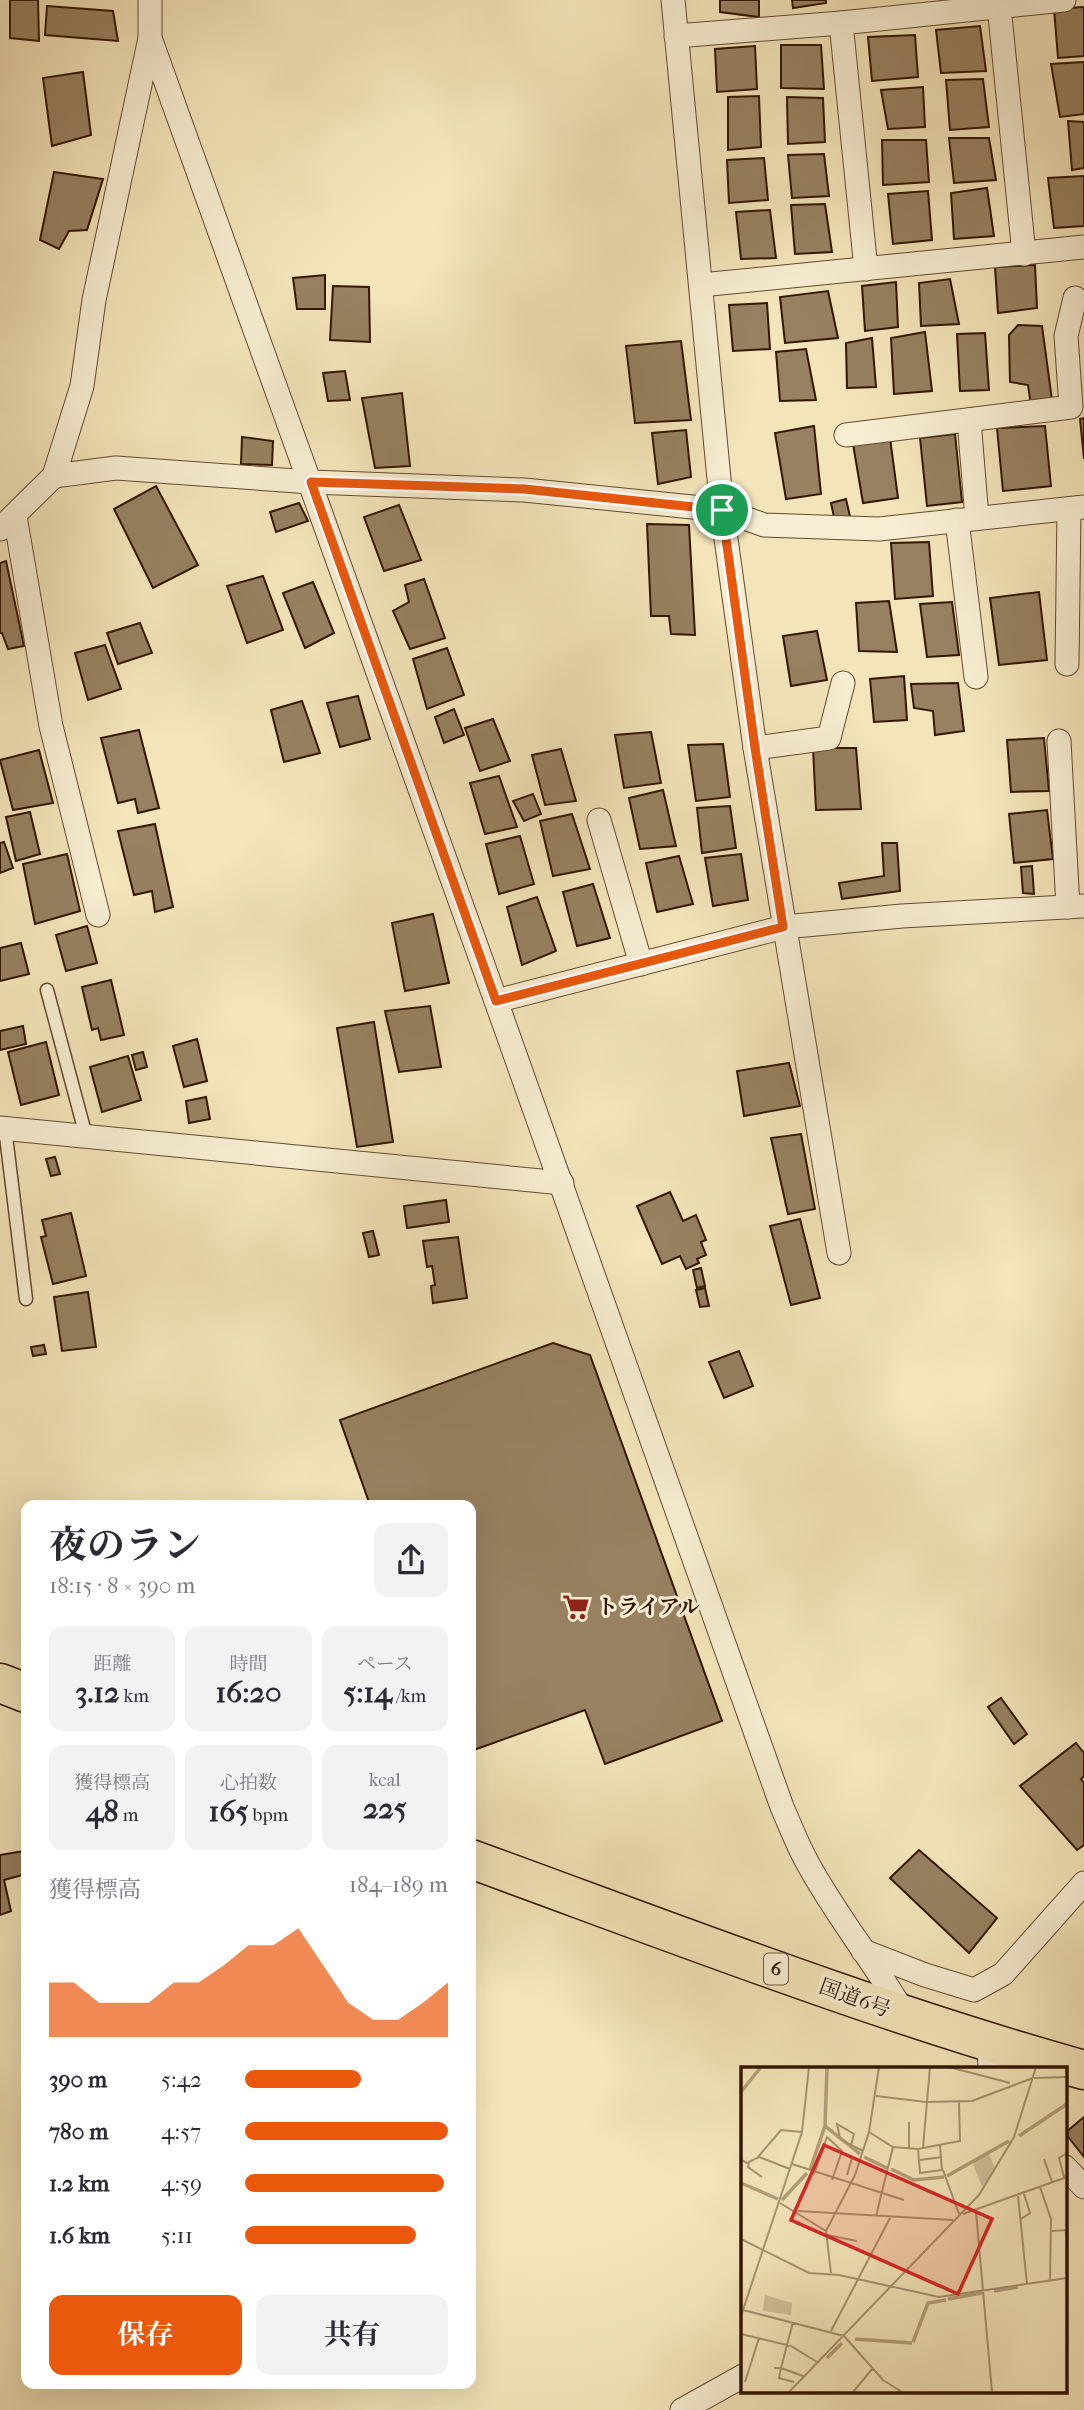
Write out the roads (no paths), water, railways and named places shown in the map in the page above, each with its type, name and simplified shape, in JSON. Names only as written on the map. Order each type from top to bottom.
[{"type":"highway","points":[[0,1683],[21,1691]]},
{"type":"highway","name":"国道6号","points":[[476,1861],[906,2017],[989,2056],[1064,2067]]},
{"type":"highway","name":"国道6号","points":[[1066,2067],[1084,2070]]},
{"type":"street","points":[[98,915],[51,726],[8,523],[54,476],[82,386],[94,300],[150,38],[150,0]]},
{"type":"street","points":[[673,0],[722,510],[783,927],[839,1253]]},
{"type":"street","points":[[676,36],[841,23],[1064,0]]},
{"type":"street","points":[[999,6],[1024,254]]},
{"type":"street","points":[[841,23],[866,270]]},
{"type":"street","points":[[150,38],[562,1183],[782,1807],[806,1861],[906,2017]]},
{"type":"street","points":[[701,285],[1084,247]]},
{"type":"street","points":[[846,435],[1077,406],[1066,337],[1075,299]]},
{"type":"street","points":[[969,420],[967,519],[976,677]]},
{"type":"street","points":[[54,476],[116,468],[311,482],[524,489],[722,510],[764,525],[879,529],[1076,508],[1067,664]]},
{"type":"street","points":[[755,748],[829,738],[843,683]]},
{"type":"street","points":[[496,1001],[783,927],[902,916],[1076,907],[1059,741]]},
{"type":"street","points":[[598,820],[641,964]]},
{"type":"street","points":[[2,1128],[562,1183]]},
{"type":"street","points":[[863,1951],[974,1990],[1003,1974],[1084,1883]]},
{"type":"street","points":[[1066,2168],[1084,2188],[1066,2197]]},
{"type":"street","points":[[682,2410],[741,2377]]},
{"type":"lane","points":[[47,990],[86,1136]]},
{"type":"lane","points":[[2,1128],[26,1299]]},
{"type":"place","name":"トライアル","points":[[576,1607]]}]
